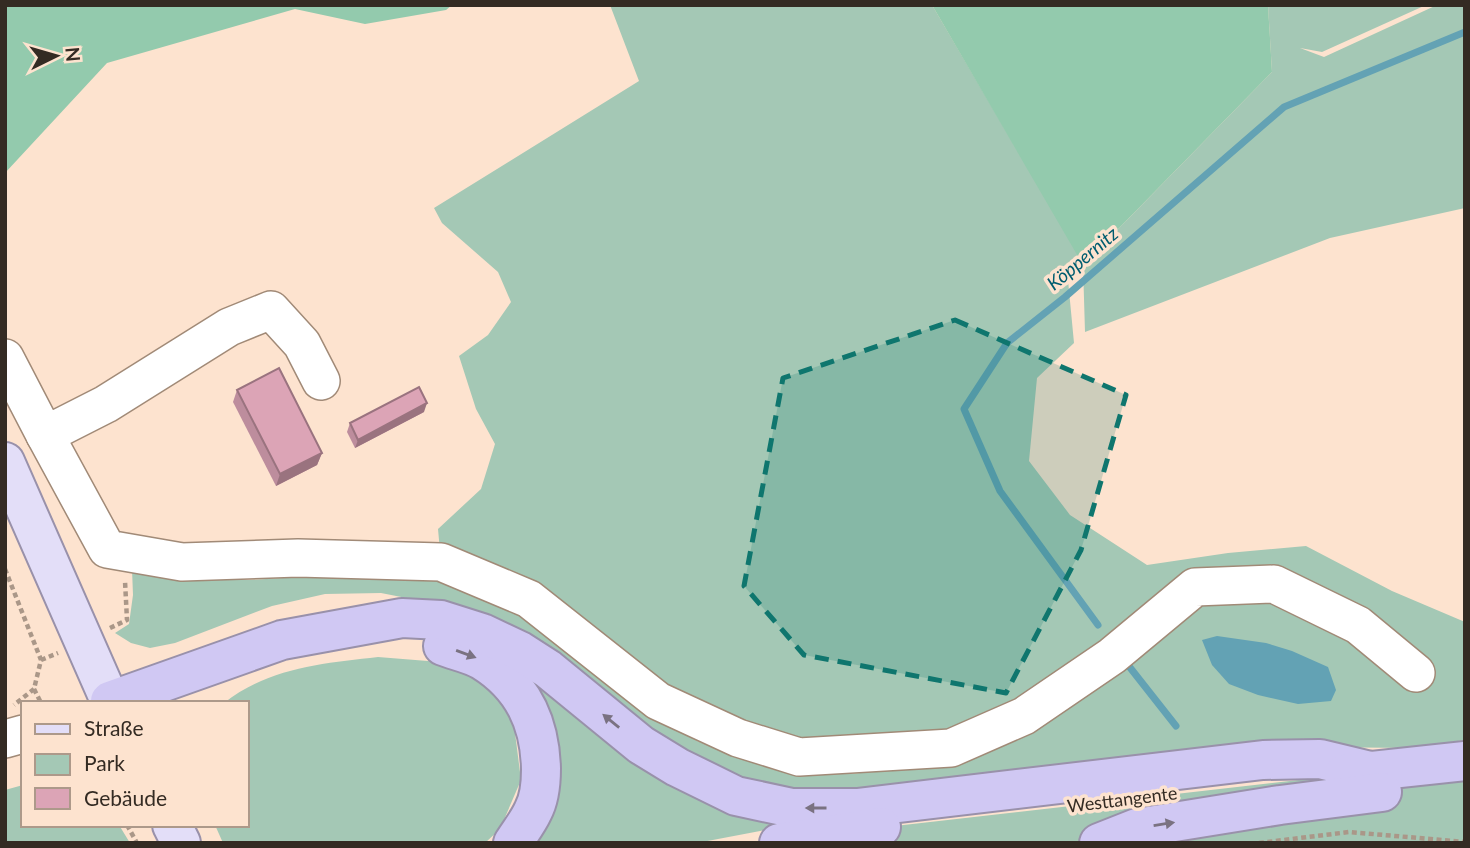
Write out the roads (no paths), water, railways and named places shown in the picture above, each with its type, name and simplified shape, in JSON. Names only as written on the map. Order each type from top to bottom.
[{"type":"highway","points":[[112,701],[282,640],[402,618],[441,620],[482,633],[520,651],[548,669],[641,745],[677,767],[736,796],[792,808],[857,808],[1263,760],[1320,759],[1370,771]]},
{"type":"highway","points":[[352,626],[440,645],[482,660],[504,677],[522,698],[536,725],[541,758],[541,784],[534,810],[513,843]]},
{"type":"highway","name":"Westtangente","points":[[779,843],[851,831],[1465,761]]},
{"type":"highway","points":[[1099,843],[1137,828],[1279,805],[1465,781]]},
{"type":"main road","points":[[5,462],[109,701]]},
{"type":"street","points":[[45,435],[106,404],[229,327],[271,310],[302,344],[321,381]]},
{"type":"street","points":[[5,358],[107,549],[182,562],[298,558],[441,562],[529,599],[658,701],[738,738],[799,757],[951,748],[1024,716],[1112,656],[1195,587],[1274,584],[1358,625],[1416,673]]},
{"type":"water","points":[[1217,636],[1266,643],[1328,667],[1336,690],[1331,701],[1298,704],[1258,695],[1229,684],[1212,665],[1202,640]]},
{"type":"waterway","name":"Köppernitz","points":[[1098,625],[1000,491],[964,409],[1007,343],[1065,297],[1284,107],[1465,32]]},
{"type":"waterway","name":"Köppernitz","points":[[1128,665],[1176,726]]}]
